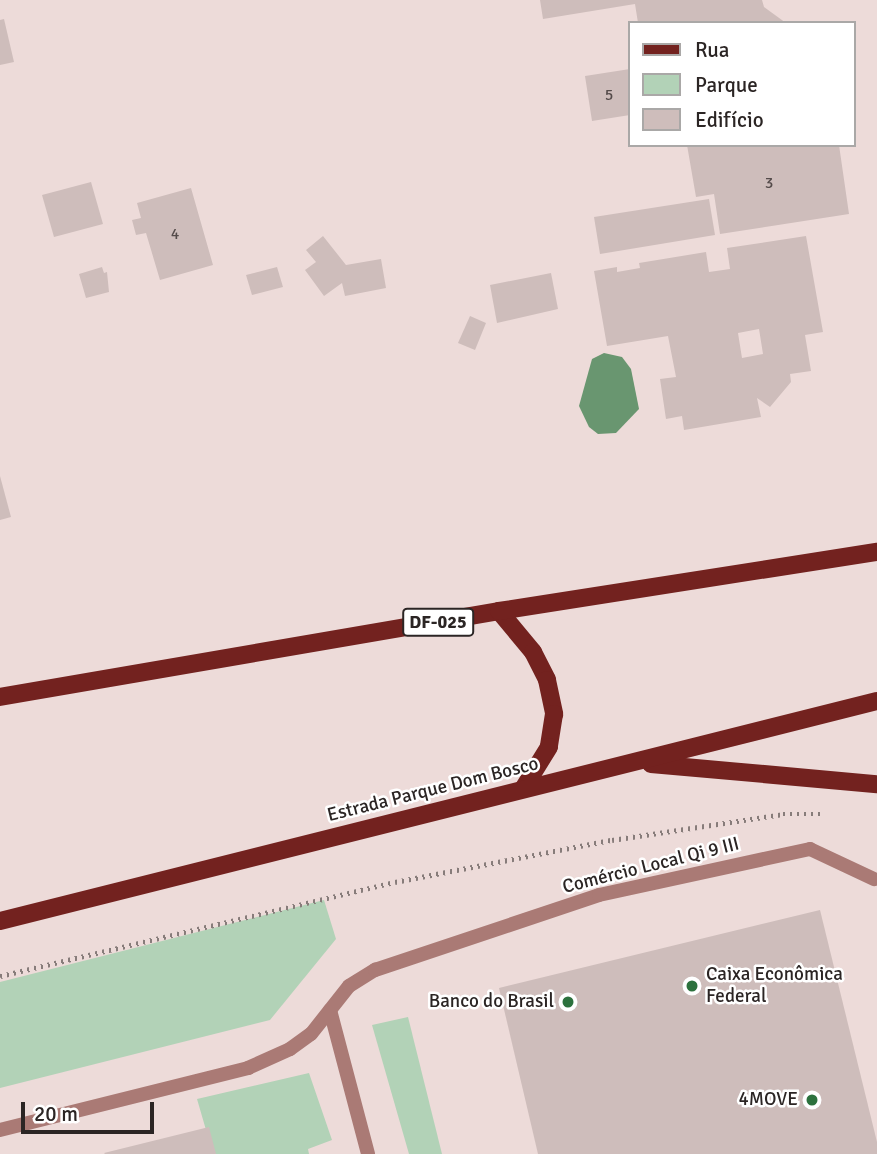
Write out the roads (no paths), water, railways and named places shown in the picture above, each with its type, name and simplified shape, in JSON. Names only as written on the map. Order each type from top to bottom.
[{"type":"main road","name":"DF-025","points":[[0,697],[499,611],[877,552]]},
{"type":"main road","points":[[499,611],[533,652],[547,680],[554,713],[549,747],[523,789]]},
{"type":"main road","name":"Estrada Parque Dom Bosco","points":[[0,921],[877,701]]},
{"type":"main road","points":[[637,762],[877,784]]},
{"type":"lane","name":"Comércio Local Qi 9 III","points":[[0,1130],[248,1068],[290,1049],[311,1034],[349,986],[374,970],[599,895],[810,849],[874,878]]},
{"type":"lane","points":[[330,1010],[368,1154]]},
{"type":"place","name":"Caixa Econômica Federal","points":[[692,986]]},
{"type":"place","name":"Banco do Brasil","points":[[568,1002]]},
{"type":"place","name":"4MOVE","points":[[812,1100]]}]
